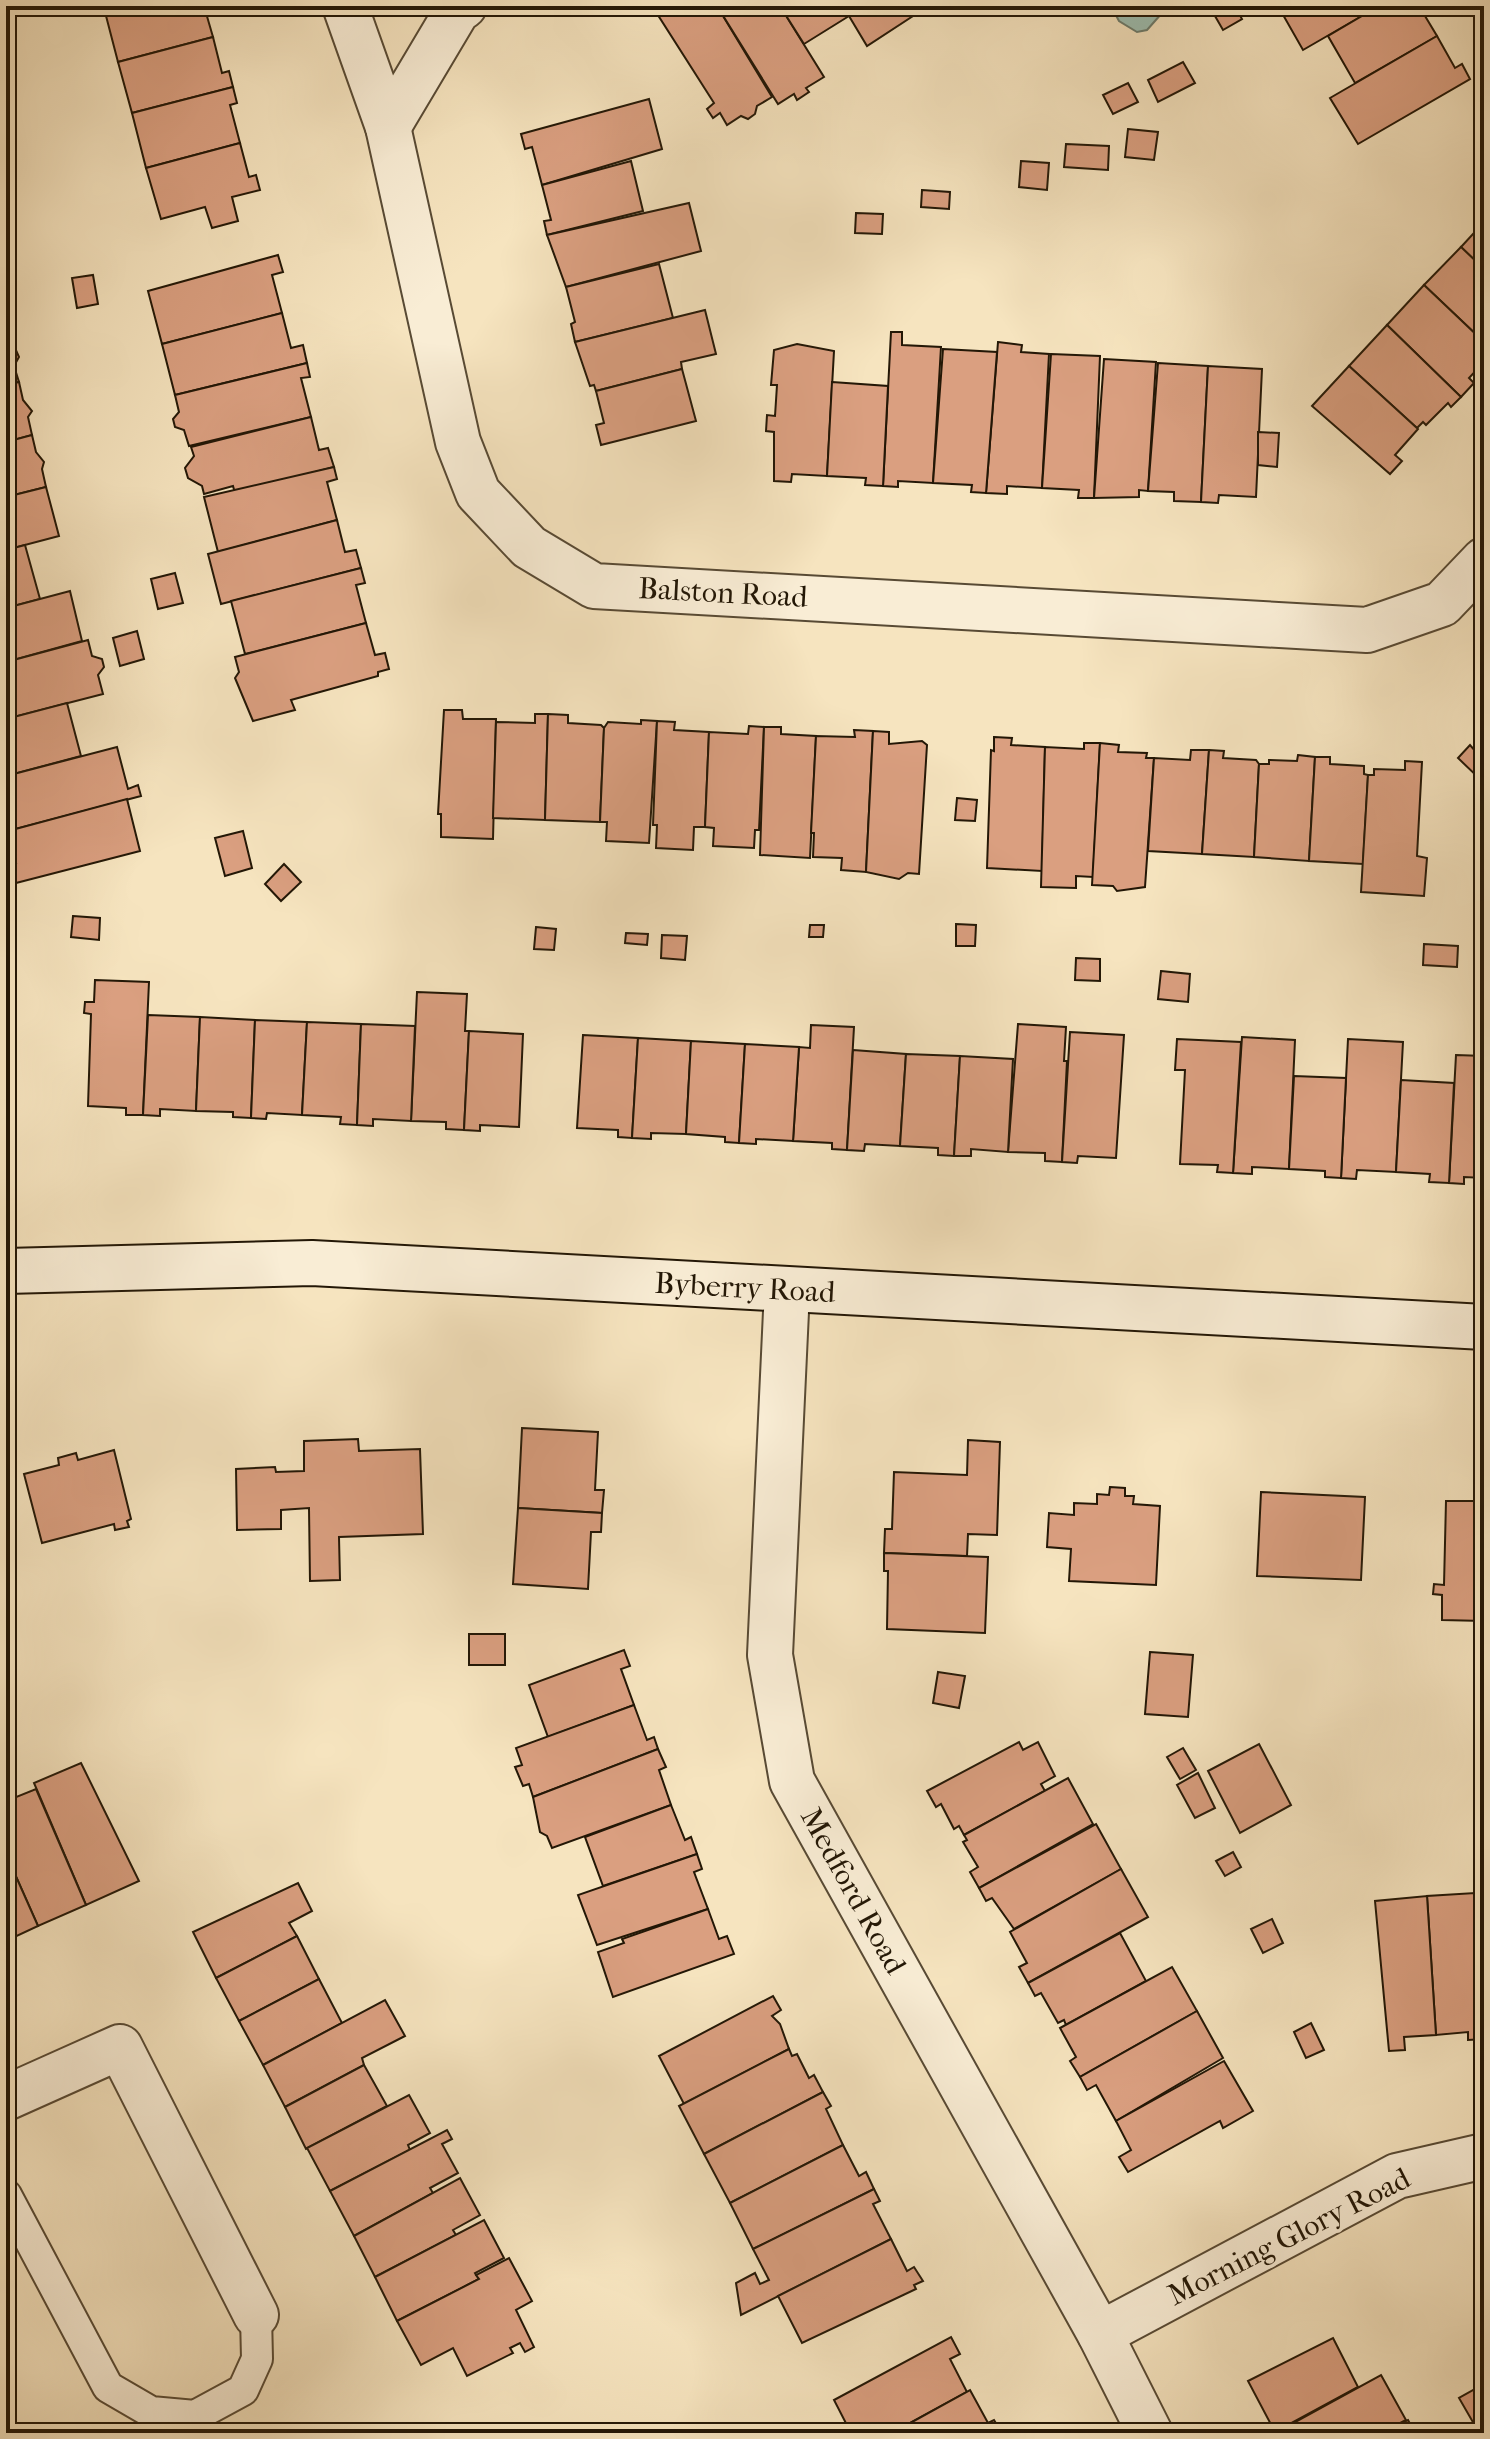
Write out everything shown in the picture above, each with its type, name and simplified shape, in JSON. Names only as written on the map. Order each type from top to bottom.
[{"type":"street","name":"Balston Road","points":[[345,6],[388,127],[458,442],[478,493],[529,547],[594,586],[1367,630],[1442,604],[1484,560]]},
{"type":"street","points":[[388,127],[457,11],[464,6]]},
{"type":"street","name":"Byberry Road","points":[[6,1271],[312,1263],[1484,1327]]},
{"type":"street","name":"Medford Road","points":[[787,1290],[770,1655],[792,1781],[1100,2334],[1150,2433]]},
{"type":"street","points":[[6,2098],[120,2047],[256,2315]]},
{"type":"street","name":"Morning Glory Road","points":[[1100,2334],[1397,2176],[1484,2156]]},
{"type":"lane","points":[[6,2195],[108,2387],[151,2412],[195,2416],[243,2390],[257,2359],[256,2315]]},
{"type":"shaded area","points":[[1111,6],[1162,6],[1162,13],[1147,30],[1137,32],[1119,21]]},
{"type":"building","points":[[103,6],[129,6],[105,12]]},
{"type":"building","points":[[129,6],[204,6],[213,37],[118,62],[105,12]]},
{"type":"building","points":[[666,6],[677,9],[717,6],[772,97],[757,106],[755,114],[748,119],[741,116],[727,125],[720,113],[713,118],[707,109],[714,103],[656,12]]},
{"type":"building","points":[[717,6],[780,6],[824,77],[806,88],[809,92],[797,100],[794,94],[778,104]]},
{"type":"building","points":[[780,6],[843,6],[849,16],[804,44]]},
{"type":"building","points":[[843,6],[906,6],[913,16],[867,46]]},
{"type":"building","points":[[906,6],[929,6],[913,16]]},
{"type":"building","points":[[1235,6],[1242,19],[1223,30],[1211,9]]},
{"type":"building","points":[[1278,6],[1379,6],[1303,50]]},
{"type":"building","points":[[1379,6],[1419,6],[1437,36],[1355,83],[1328,36]]},
{"type":"building","points":[[1437,36],[1455,68],[1462,64],[1470,79],[1358,144],[1330,98]]},
{"type":"building","points":[[213,37],[222,73],[229,71],[233,87],[132,113],[118,62]]},
{"type":"building","points":[[1183,62],[1195,83],[1158,102],[1148,80]]},
{"type":"building","points":[[1128,83],[1138,102],[1113,114],[1103,95]]},
{"type":"building","points":[[233,87],[237,103],[230,105],[240,143],[146,168],[132,113]]},
{"type":"building","points":[[649,99],[662,149],[542,185],[532,147],[525,149],[521,134]]},
{"type":"building","points":[[1128,129],[1158,132],[1154,160],[1125,157]]},
{"type":"building","points":[[240,143],[249,177],[256,175],[260,190],[232,197],[238,221],[212,228],[205,207],[161,219],[146,168]]},
{"type":"building","points":[[1066,144],[1109,146],[1108,170],[1064,167]]},
{"type":"building","points":[[631,161],[643,211],[547,235],[544,221],[551,220],[542,185]]},
{"type":"building","points":[[1021,161],[1049,163],[1047,190],[1019,187]]},
{"type":"building","points":[[1484,174],[1484,191],[1476,183]]},
{"type":"building","points":[[922,190],[950,192],[949,209],[921,207]]},
{"type":"building","points":[[689,203],[701,251],[566,287],[547,235]]},
{"type":"building","points":[[856,213],[883,214],[882,234],[855,233]]},
{"type":"building","points":[[1484,222],[1484,269],[1461,247]]},
{"type":"building","points":[[1461,247],[1484,269],[1484,342],[1424,285]]},
{"type":"building","points":[[278,255],[283,272],[272,275],[282,313],[162,344],[148,291]]},
{"type":"building","points":[[659,264],[673,318],[575,342],[571,324],[575,322],[566,287]]},
{"type":"building","points":[[93,275],[98,304],[77,308],[72,278]]},
{"type":"building","points":[[1424,285],[1484,342],[1484,362],[1469,378],[1474,383],[1461,397],[1387,325]]},
{"type":"building","points":[[705,310],[716,354],[681,362],[682,369],[596,391],[594,385],[590,386],[575,342]]},
{"type":"building","points":[[282,313],[291,348],[303,345],[307,363],[175,395],[162,344]]},
{"type":"building","points":[[1387,325],[1461,397],[1451,407],[1448,403],[1426,425],[1423,422],[1417,428],[1349,366]]},
{"type":"building","points":[[7,330],[19,357],[14,366],[19,382],[6,385]]},
{"type":"building","points":[[891,332],[902,332],[902,345],[941,347],[933,483],[898,481],[898,487],[883,486]]},
{"type":"building","points":[[998,342],[1022,345],[1021,352],[1049,354],[1042,488],[1007,486],[1007,494],[986,493]]},
{"type":"building","points":[[797,344],[834,351],[827,476],[792,474],[791,482],[774,481],[774,432],[766,431],[767,415],[775,416],[777,385],[771,385],[774,350]]},
{"type":"building","points":[[943,349],[997,352],[986,493],[971,492],[972,485],[933,483]]},
{"type":"building","points":[[1051,354],[1100,356],[1094,498],[1078,498],[1079,490],[1042,488]]},
{"type":"building","points":[[1104,359],[1156,362],[1148,491],[1139,490],[1139,497],[1094,498]]},
{"type":"building","points":[[307,363],[310,377],[301,378],[311,417],[189,446],[184,430],[175,427],[173,419],[179,412],[175,395]]},
{"type":"building","points":[[1158,363],[1208,366],[1201,502],[1174,501],[1174,492],[1148,491]]},
{"type":"building","points":[[1208,366],[1262,369],[1256,497],[1219,495],[1218,503],[1201,502]]},
{"type":"building","points":[[1349,366],[1418,429],[1395,455],[1402,461],[1390,474],[1312,406]]},
{"type":"building","points":[[682,369],[696,421],[601,445],[596,425],[604,423],[596,391]]},
{"type":"building","points":[[19,382],[23,400],[32,411],[28,417],[32,435],[6,442],[6,385]]},
{"type":"building","points":[[832,382],[888,386],[883,486],[865,485],[866,478],[827,476]]},
{"type":"building","points":[[311,417],[319,450],[328,448],[334,467],[235,493],[233,486],[204,494],[202,486],[188,478],[185,468],[194,456],[191,447]]},
{"type":"building","points":[[1258,432],[1279,433],[1277,467],[1258,465]]},
{"type":"building","points":[[32,435],[36,452],[44,462],[42,469],[46,487],[6,497],[6,442]]},
{"type":"building","points":[[334,467],[337,479],[327,482],[337,520],[218,552],[204,497]]},
{"type":"building","points":[[46,487],[59,536],[6,550],[6,497]]},
{"type":"building","points":[[337,520],[345,552],[356,550],[361,568],[221,604],[208,554]]},
{"type":"building","points":[[25,545],[40,599],[6,608],[6,550]]},
{"type":"building","points":[[361,568],[365,583],[356,585],[366,623],[245,654],[231,601]]},
{"type":"building","points":[[175,573],[183,603],[158,609],[151,579]]},
{"type":"building","points":[[70,591],[82,641],[6,662],[6,608]]},
{"type":"building","points":[[366,623],[375,655],[385,653],[389,669],[378,672],[378,676],[291,700],[295,710],[253,721],[235,678],[239,672],[235,657]]},
{"type":"building","points":[[137,631],[144,659],[120,666],[113,638]]},
{"type":"building","points":[[88,640],[92,656],[102,659],[104,667],[98,675],[103,694],[6,719],[6,662]]},
{"type":"building","points":[[67,703],[81,756],[6,776],[6,719]]},
{"type":"building","points":[[444,710],[462,710],[463,719],[496,719],[493,839],[441,837],[441,814],[438,814]]},
{"type":"building","points":[[535,714],[548,714],[545,820],[493,818],[496,722],[535,723]]},
{"type":"building","points":[[548,714],[568,715],[568,723],[601,725],[604,728],[600,822],[545,820]]},
{"type":"building","points":[[641,720],[657,721],[649,843],[606,841],[607,822],[600,822],[604,728],[608,722],[641,724]]},
{"type":"building","points":[[657,721],[675,722],[674,730],[709,732],[705,827],[694,827],[693,850],[656,848],[657,825],[653,825]]},
{"type":"building","points":[[749,726],[764,727],[759,830],[755,830],[754,848],[713,846],[714,828],[705,827],[709,732],[748,734]]},
{"type":"building","points":[[764,727],[781,727],[781,734],[816,736],[810,858],[760,855]]},
{"type":"building","points":[[854,730],[873,731],[866,872],[841,870],[842,858],[813,857],[814,833],[811,833],[816,736],[855,737]]},
{"type":"building","points":[[873,731],[889,732],[889,744],[922,741],[927,745],[919,874],[908,873],[899,879],[866,872]]},
{"type":"building","points":[[994,737],[1012,738],[1011,745],[1045,747],[1042,871],[987,868]]},
{"type":"building","points":[[1084,743],[1100,743],[1093,877],[1076,876],[1076,888],[1041,887],[1045,747],[1084,749]]},
{"type":"building","points":[[1100,743],[1119,745],[1118,752],[1147,753],[1146,758],[1154,758],[1145,887],[1117,891],[1113,886],[1092,885]]},
{"type":"building","points":[[1484,744],[1484,783],[1458,758],[1470,745],[1476,752]]},
{"type":"building","points":[[117,747],[128,789],[138,785],[141,796],[8,831],[6,776]]},
{"type":"building","points":[[1191,750],[1209,750],[1202,854],[1148,851],[1154,758],[1190,760]]},
{"type":"building","points":[[1209,750],[1224,751],[1223,758],[1256,760],[1259,764],[1254,857],[1202,854]]},
{"type":"building","points":[[1298,755],[1315,757],[1309,861],[1254,857],[1259,764],[1269,764],[1269,760],[1297,761]]},
{"type":"building","points":[[1315,757],[1330,757],[1330,764],[1364,766],[1364,774],[1368,775],[1363,864],[1309,861]]},
{"type":"building","points":[[1405,761],[1422,762],[1417,856],[1427,858],[1424,896],[1361,892],[1368,775],[1374,775],[1374,769],[1405,770]]},
{"type":"building","points":[[957,798],[977,800],[975,821],[955,820]]},
{"type":"building","points":[[127,799],[140,851],[16,883],[11,864],[16,863],[8,831]]},
{"type":"building","points":[[243,831],[252,868],[225,876],[215,838]]},
{"type":"building","points":[[284,864],[301,882],[281,901],[265,884]]},
{"type":"building","points":[[73,916],[100,918],[99,940],[71,937]]},
{"type":"building","points":[[956,924],[976,925],[975,946],[956,946]]},
{"type":"building","points":[[810,925],[824,925],[823,937],[809,937]]},
{"type":"building","points":[[536,927],[556,929],[554,950],[534,949]]},
{"type":"building","points":[[626,933],[648,934],[647,945],[625,943]]},
{"type":"building","points":[[662,935],[687,936],[685,960],[661,958]]},
{"type":"building","points":[[1424,944],[1458,946],[1457,967],[1423,965]]},
{"type":"building","points":[[1076,958],[1100,959],[1100,981],[1075,980]]},
{"type":"building","points":[[1161,971],[1190,974],[1188,1002],[1158,999]]},
{"type":"building","points":[[95,980],[149,982],[143,1115],[126,1115],[126,1108],[88,1106],[91,1014],[84,1013],[85,1002],[94,1002]]},
{"type":"building","points":[[417,992],[467,994],[465,1031],[469,1031],[464,1130],[446,1129],[446,1122],[411,1121]]},
{"type":"building","points":[[148,1015],[200,1017],[196,1111],[160,1109],[160,1116],[143,1115]]},
{"type":"building","points":[[200,1017],[255,1020],[251,1118],[233,1117],[233,1112],[196,1111]]},
{"type":"building","points":[[255,1020],[307,1022],[302,1115],[267,1113],[266,1119],[251,1118]]},
{"type":"building","points":[[307,1022],[361,1024],[357,1125],[340,1124],[341,1117],[302,1115]]},
{"type":"building","points":[[361,1024],[415,1026],[411,1121],[373,1119],[373,1126],[357,1125]]},
{"type":"building","points":[[1018,1024],[1066,1027],[1062,1162],[1045,1161],[1045,1153],[1008,1152]]},
{"type":"building","points":[[811,1025],[854,1027],[847,1150],[832,1149],[832,1143],[793,1141],[799,1047],[810,1048]]},
{"type":"building","points":[[469,1031],[523,1034],[519,1127],[480,1125],[480,1131],[464,1130]]},
{"type":"building","points":[[1070,1032],[1124,1035],[1116,1158],[1078,1156],[1077,1163],[1062,1162]]},
{"type":"building","points":[[583,1035],[638,1038],[632,1138],[618,1137],[618,1130],[577,1128]]},
{"type":"building","points":[[1242,1037],[1295,1040],[1289,1169],[1252,1167],[1252,1174],[1233,1173]]},
{"type":"building","points":[[638,1038],[691,1041],[686,1134],[651,1133],[651,1139],[632,1138]]},
{"type":"building","points":[[1177,1039],[1241,1042],[1233,1173],[1217,1172],[1218,1165],[1180,1164],[1185,1070],[1175,1070]]},
{"type":"building","points":[[1348,1039],[1403,1042],[1396,1172],[1357,1170],[1356,1179],[1341,1178]]},
{"type":"building","points":[[691,1041],[745,1044],[739,1143],[725,1142],[725,1137],[686,1134]]},
{"type":"building","points":[[745,1044],[799,1047],[793,1141],[756,1139],[756,1144],[739,1143]]},
{"type":"building","points":[[853,1050],[906,1054],[900,1146],[865,1144],[864,1151],[847,1150]]},
{"type":"building","points":[[906,1054],[960,1056],[954,1156],[938,1155],[938,1148],[900,1146]]},
{"type":"building","points":[[1456,1055],[1484,1056],[1484,1178],[1464,1177],[1464,1184],[1449,1183]]},
{"type":"building","points":[[960,1056],[1013,1059],[1008,1152],[971,1149],[971,1156],[954,1156]]},
{"type":"building","points":[[1294,1076],[1346,1078],[1341,1178],[1325,1177],[1325,1171],[1289,1169]]},
{"type":"building","points":[[1401,1080],[1454,1083],[1449,1183],[1429,1182],[1430,1174],[1396,1172]]},
{"type":"building","points":[[522,1428],[598,1432],[595,1490],[604,1490],[602,1513],[518,1508]]},
{"type":"building","points":[[358,1439],[359,1451],[420,1449],[423,1534],[339,1537],[340,1580],[310,1581],[309,1508],[281,1510],[281,1529],[237,1530],[236,1469],[275,1467],[276,1472],[304,1471],[304,1441]]},
{"type":"building","points":[[968,1440],[1000,1442],[997,1535],[968,1534],[967,1556],[884,1553],[885,1529],[892,1529],[894,1472],[967,1475]]},
{"type":"building","points":[[114,1450],[131,1519],[127,1521],[129,1527],[115,1530],[114,1524],[42,1543],[24,1474],[59,1465],[58,1458],[76,1453],[78,1460]]},
{"type":"building","points":[[1110,1487],[1125,1488],[1125,1496],[1134,1496],[1133,1504],[1160,1506],[1156,1585],[1069,1581],[1071,1549],[1047,1547],[1049,1513],[1074,1515],[1074,1503],[1097,1504],[1097,1494],[1109,1495]]},
{"type":"building","points":[[1479,1491],[1484,1491],[1484,1621],[1442,1620],[1442,1595],[1433,1594],[1434,1584],[1444,1585],[1446,1501],[1480,1501]]},
{"type":"building","points":[[1261,1492],[1365,1497],[1361,1580],[1257,1576]]},
{"type":"building","points":[[518,1508],[602,1513],[601,1532],[591,1532],[588,1589],[513,1584]]},
{"type":"building","points":[[884,1553],[988,1557],[985,1633],[887,1629],[888,1571],[884,1571]]},
{"type":"building","points":[[469,1634],[505,1634],[505,1665],[469,1665]]},
{"type":"building","points":[[624,1650],[630,1666],[621,1669],[634,1705],[548,1737],[529,1685]]},
{"type":"building","points":[[1150,1652],[1193,1655],[1188,1717],[1145,1714]]},
{"type":"building","points":[[938,1672],[965,1676],[959,1708],[933,1703]]},
{"type":"building","points":[[634,1705],[647,1740],[654,1737],[658,1749],[533,1797],[529,1784],[523,1786],[515,1767],[522,1765],[516,1748]]},
{"type":"building","points":[[1019,1742],[1023,1750],[1038,1742],[1055,1776],[1041,1784],[1045,1791],[964,1835],[959,1826],[954,1829],[941,1804],[936,1807],[927,1791]]},
{"type":"building","points":[[1259,1744],[1291,1805],[1240,1833],[1208,1771]]},
{"type":"building","points":[[1183,1748],[1196,1770],[1180,1779],[1167,1757]]},
{"type":"building","points":[[658,1749],[666,1767],[659,1770],[671,1805],[552,1848],[547,1836],[540,1832],[533,1797]]},
{"type":"building","points":[[81,1763],[139,1881],[86,1905],[34,1783]]},
{"type":"building","points":[[1198,1773],[1215,1808],[1195,1818],[1177,1785]]},
{"type":"building","points":[[1068,1778],[1093,1824],[979,1888],[970,1872],[978,1867],[963,1842],[967,1840],[964,1835]]},
{"type":"building","points":[[36,1789],[86,1905],[38,1926],[6,1854],[6,1794],[14,1798]]},
{"type":"building","points":[[671,1805],[685,1840],[691,1837],[697,1854],[603,1886],[585,1837]]},
{"type":"building","points":[[1096,1824],[1121,1869],[1014,1929],[992,1898],[986,1901],[979,1888]]},
{"type":"building","points":[[1233,1852],[1241,1867],[1225,1876],[1216,1861]]},
{"type":"building","points":[[6,1854],[38,1926],[6,1941]]},
{"type":"building","points":[[697,1854],[702,1869],[694,1872],[708,1909],[597,1945],[578,1895]]},
{"type":"building","points":[[1121,1869],[1148,1917],[1028,1983],[1019,1967],[1027,1963],[1010,1932]]},
{"type":"building","points":[[298,1883],[312,1911],[289,1923],[297,1936],[216,1978],[193,1932]]},
{"type":"building","points":[[1484,1892],[1484,2036],[1475,1893]]},
{"type":"building","points":[[1475,1893],[1484,2039],[1468,2040],[1468,2032],[1436,2035],[1427,1896]]},
{"type":"building","points":[[1427,1896],[1436,2035],[1404,2037],[1405,2050],[1389,2051],[1375,1901]]},
{"type":"building","points":[[708,1909],[719,1939],[727,1936],[734,1954],[613,1997],[598,1952],[624,1943],[622,1939]]},
{"type":"building","points":[[1272,1919],[1283,1943],[1263,1953],[1251,1929]]},
{"type":"building","points":[[1120,1933],[1146,1981],[1066,2025],[1064,2020],[1058,2023],[1041,1993],[1035,1996],[1028,1983]]},
{"type":"building","points":[[297,1936],[319,1979],[239,2021],[216,1978]]},
{"type":"building","points":[[1172,1967],[1197,2011],[1080,2077],[1070,2061],[1076,2057],[1060,2028]]},
{"type":"building","points":[[319,1979],[342,2023],[263,2065],[239,2021]]},
{"type":"building","points":[[773,1996],[781,2010],[772,2016],[780,2024],[789,2049],[684,2104],[659,2056]]},
{"type":"building","points":[[385,2000],[405,2036],[362,2058],[364,2065],[285,2107],[263,2065]]},
{"type":"building","points":[[1197,2011],[1223,2058],[1116,2121],[1096,2085],[1087,2090],[1080,2077]]},
{"type":"building","points":[[1311,2023],[1324,2050],[1306,2058],[1294,2032]]},
{"type":"building","points":[[789,2049],[792,2056],[797,2054],[809,2078],[814,2075],[823,2092],[704,2154],[679,2106]]},
{"type":"building","points":[[1224,2061],[1253,2111],[1223,2128],[1220,2121],[1128,2172],[1119,2157],[1131,2150],[1116,2121]]},
{"type":"building","points":[[364,2065],[387,2106],[306,2149],[285,2107]]},
{"type":"building","points":[[823,2092],[831,2106],[826,2109],[843,2145],[730,2203],[704,2154]]},
{"type":"building","points":[[409,2095],[430,2133],[408,2145],[410,2150],[330,2191],[307,2148]]},
{"type":"building","points":[[447,2130],[452,2139],[442,2144],[458,2173],[430,2188],[433,2193],[354,2236],[330,2191]]},
{"type":"building","points":[[843,2145],[859,2176],[866,2172],[874,2189],[753,2249],[730,2203]]},
{"type":"building","points":[[460,2178],[480,2215],[453,2230],[456,2235],[375,2277],[354,2236]]},
{"type":"building","points":[[874,2189],[880,2201],[873,2204],[891,2239],[741,2315],[736,2283],[755,2273],[760,2284],[769,2280],[753,2249]]},
{"type":"building","points":[[484,2220],[504,2258],[475,2273],[479,2279],[397,2321],[375,2277]]},
{"type":"building","points":[[891,2239],[907,2271],[914,2267],[923,2281],[914,2285],[916,2289],[802,2343],[778,2296]]},
{"type":"building","points":[[509,2258],[532,2301],[516,2310],[534,2347],[525,2352],[520,2343],[510,2348],[513,2353],[467,2376],[453,2348],[421,2365],[397,2321],[479,2279],[476,2275]]},
{"type":"building","points":[[951,2337],[960,2354],[950,2359],[967,2392],[892,2433],[851,2433],[834,2400]]},
{"type":"building","points":[[1333,2338],[1358,2387],[1275,2432],[1248,2381]]},
{"type":"building","points":[[1381,2375],[1406,2420],[1381,2433],[1275,2433]]},
{"type":"building","points":[[1484,2384],[1484,2419],[1474,2424],[1459,2398]]},
{"type":"building","points":[[970,2390],[988,2423],[994,2420],[1002,2433],[892,2433]]},
{"type":"building","points":[[1408,2420],[1415,2433],[1381,2433],[1382,2432]]}]
